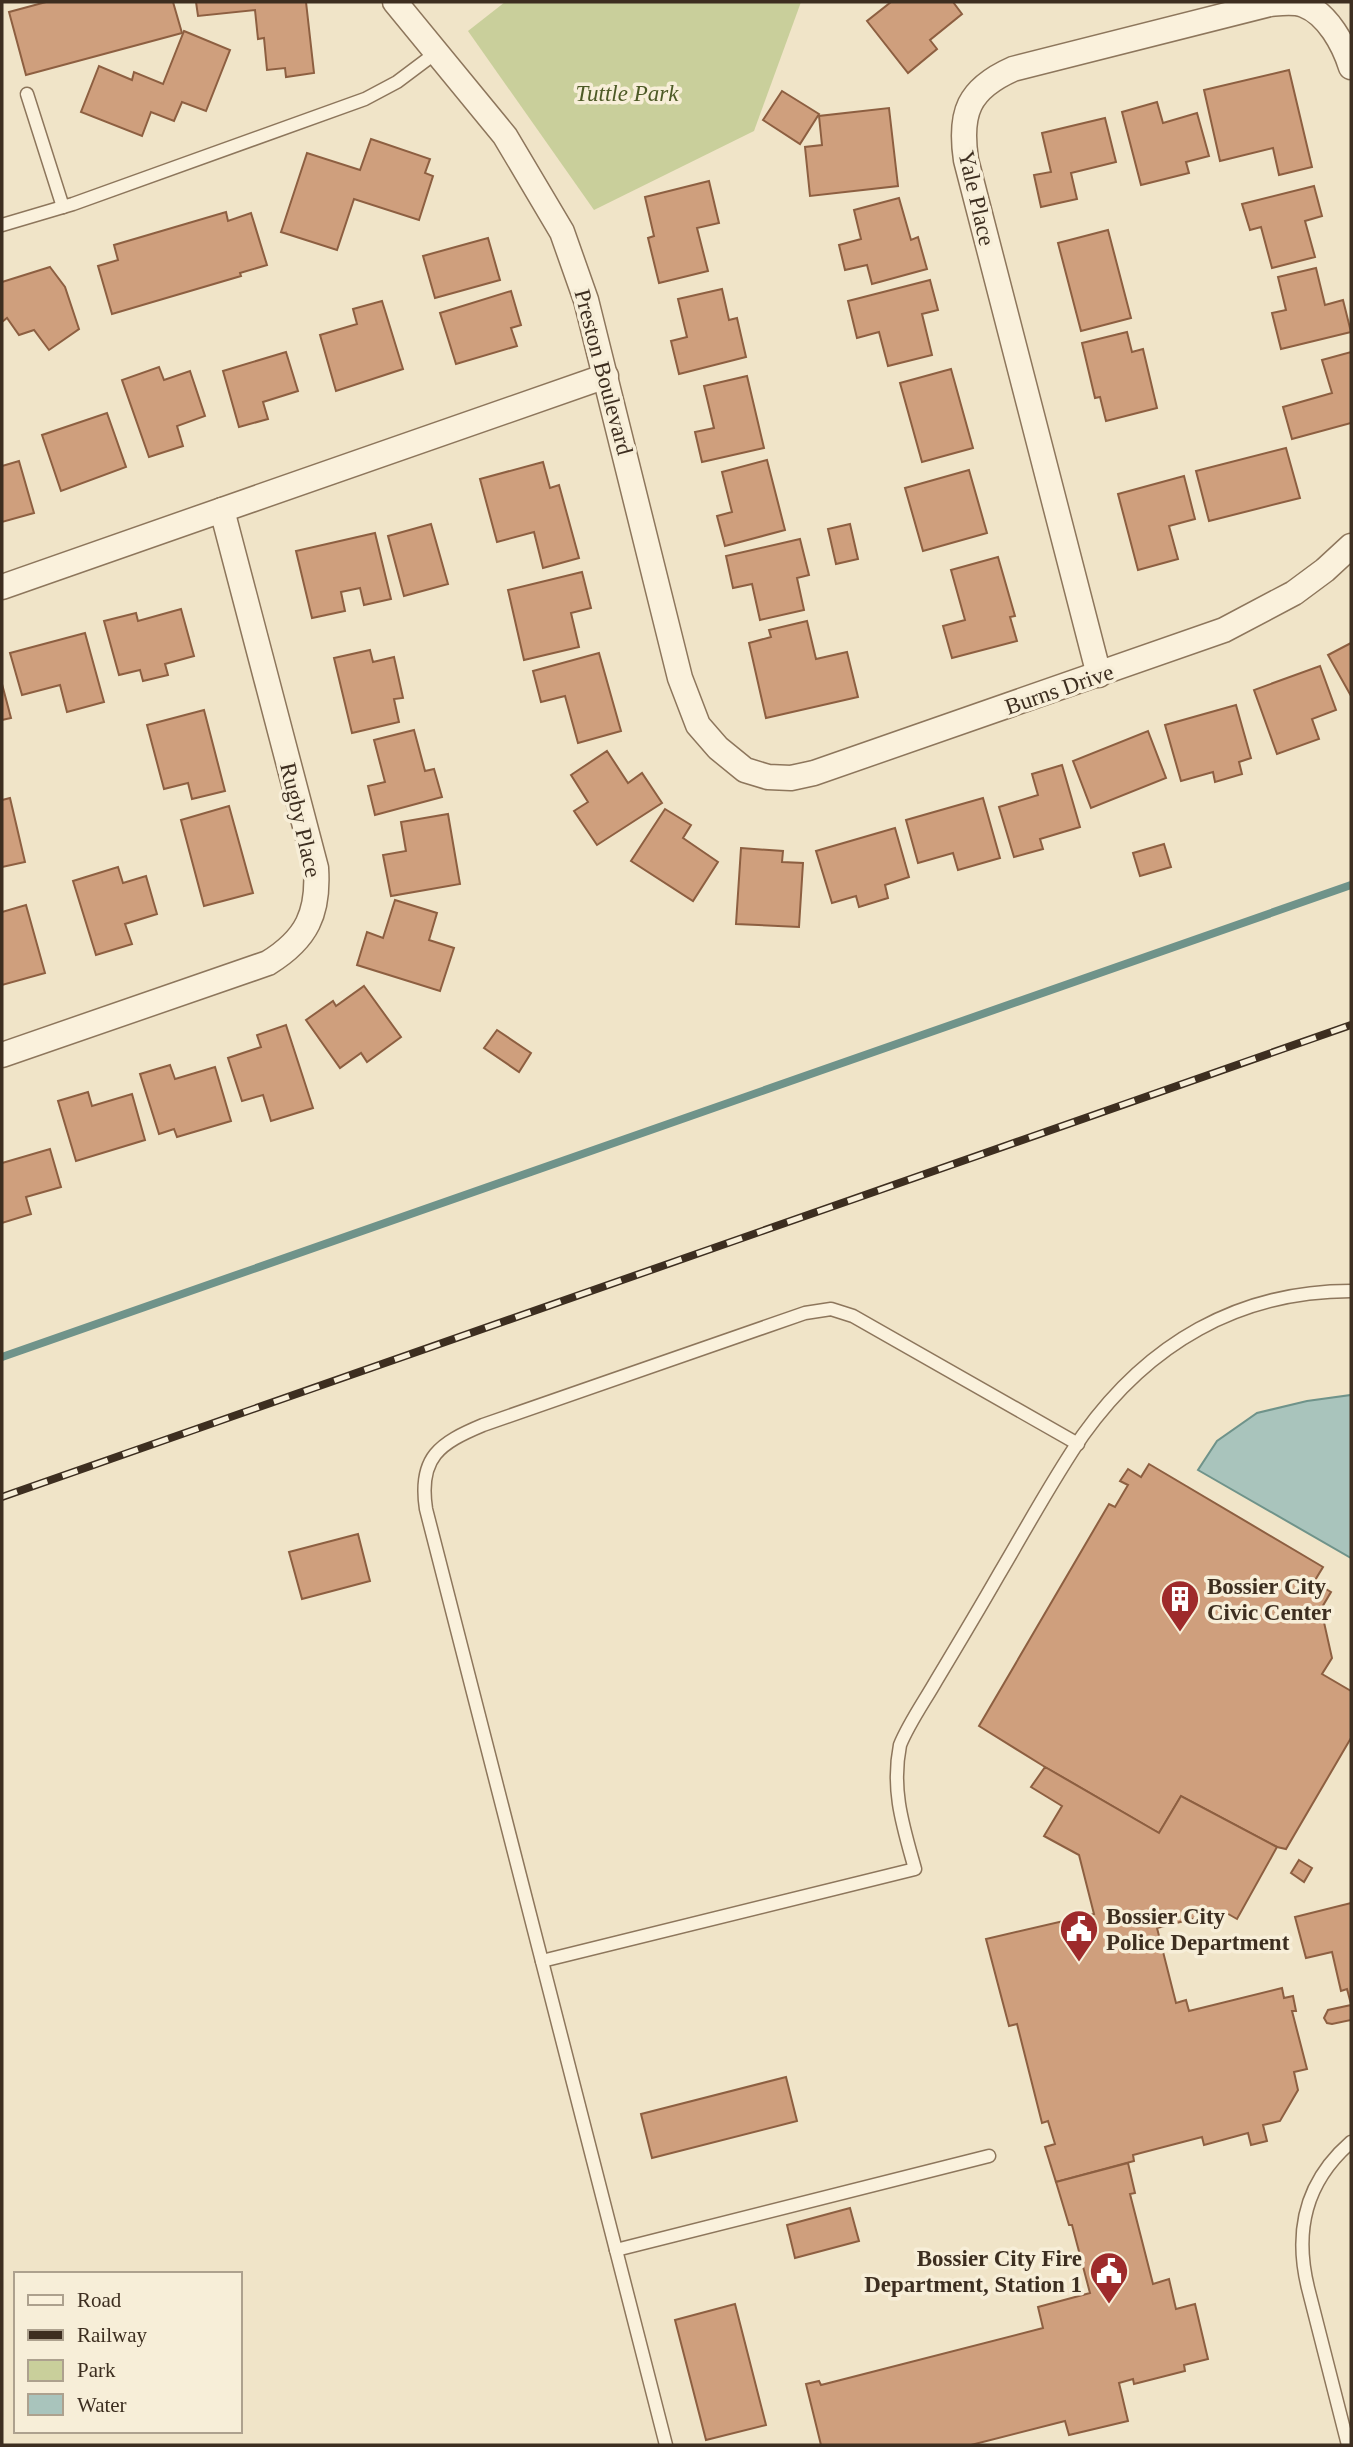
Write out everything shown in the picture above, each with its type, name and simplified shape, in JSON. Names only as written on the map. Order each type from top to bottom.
[{"type":"street","name":"Preston Boulevard","points":[[395,2],[505,136],[562,232],[586,300],[680,678],[698,725],[718,748],[745,770]]},
{"type":"street","name":"Yale Place","points":[[1099,675],[966,160],[963,130],[970,103],[980,89],[993,78],[1013,69],[1270,4],[1302,4],[1313,10],[1337,36],[1351,68]]},
{"type":"street","points":[[2,587],[606,376]]},
{"type":"street","name":"Rugby Place","points":[[2,1055],[268,963],[288,950],[301,936],[310,920],[315,905],[316,868],[222,510]]},
{"type":"street","name":"Burns Drive","points":[[745,770],[768,777],[792,778],[814,773],[1224,630],[1294,593],[1351,546]]},
{"type":"lane","points":[[3,221],[63,207],[365,99],[397,82],[437,52]]},
{"type":"lane","points":[[27,94],[63,207]]},
{"type":"lane","points":[[542,1961],[915,1868],[895,1786],[900,1745],[1078,1444],[1110,1401],[1133,1376],[1173,1344],[1201,1327],[1247,1307],[1271,1300],[1299,1294],[1351,1292]]},
{"type":"lane","points":[[666,2445],[426,1508],[426,1471],[435,1453],[453,1437],[805,1313],[831,1308],[853,1316],[1078,1444]]},
{"type":"lane","points":[[1348,2445],[1302,2265],[1301,2245],[1307,2209],[1317,2186],[1333,2160],[1351,2142]]},
{"type":"lane","points":[[616,2250],[989,2156]]},
{"type":"green space","name":"Tuttle Park","points":[[505,2],[801,2],[754,131],[594,210],[468,31]]},
{"type":"water","points":[[1351,1395],[1351,1558],[1198,1470],[1217,1441],[1257,1413],[1307,1401]]},
{"type":"building","points":[[46,2],[173,2],[182,33],[26,75],[9,12]]},
{"type":"building","points":[[196,2],[306,2],[314,73],[286,77],[285,68],[267,70],[264,38],[258,39],[255,10],[198,16]]},
{"type":"building","points":[[891,2],[953,2],[962,14],[930,40],[937,49],[908,73],[867,21]]},
{"type":"building","points":[[184,31],[230,50],[206,111],[182,102],[174,121],[151,112],[142,136],[81,112],[99,66],[132,80],[134,72],[163,84]]},
{"type":"building","points":[[1289,70],[1312,167],[1279,175],[1273,148],[1220,161],[1204,90]]},
{"type":"building","points":[[782,91],[819,114],[800,144],[763,120]]},
{"type":"building","points":[[1157,102],[1163,123],[1197,113],[1209,156],[1186,162],[1189,173],[1141,185],[1122,112]]},
{"type":"building","points":[[889,108],[898,186],[810,196],[805,147],[822,145],[819,116]]},
{"type":"building","points":[[1105,118],[1116,162],[1071,173],[1077,199],[1041,207],[1034,175],[1051,172],[1042,133]]},
{"type":"building","points":[[371,139],[430,159],[425,173],[433,176],[419,220],[354,199],[337,250],[281,232],[307,153],[360,170]]},
{"type":"building","points":[[709,181],[719,223],[697,228],[708,271],[659,283],[648,238],[654,236],[645,197]]},
{"type":"building","points":[[1314,186],[1322,216],[1305,221],[1315,257],[1272,268],[1261,227],[1250,230],[1242,204]]},
{"type":"building","points":[[899,198],[911,240],[918,237],[927,269],[872,284],[867,265],[845,270],[839,245],[861,239],[854,210]]},
{"type":"building","points":[[226,212],[228,221],[251,213],[267,265],[240,273],[241,276],[112,314],[98,266],[118,260],[114,245]]},
{"type":"building","points":[[1108,230],[1131,318],[1081,331],[1058,243]]},
{"type":"building","points":[[488,238],[500,280],[435,298],[423,256]]},
{"type":"building","points":[[50,267],[65,287],[79,329],[49,350],[34,330],[19,335],[7,318],[2,322],[2,282]]},
{"type":"building","points":[[1316,268],[1325,305],[1343,300],[1351,332],[1281,349],[1272,313],[1286,310],[1278,277]]},
{"type":"building","points":[[930,280],[938,310],[922,314],[932,355],[888,366],[879,332],[857,338],[848,301]]},
{"type":"building","points":[[722,289],[729,320],[737,318],[746,357],[679,374],[671,341],[687,337],[678,299]]},
{"type":"building","points":[[511,291],[521,325],[511,328],[517,346],[456,364],[440,313]]},
{"type":"building","points":[[382,301],[403,369],[336,391],[320,335],[357,324],[353,309]]},
{"type":"building","points":[[1127,332],[1132,352],[1143,349],[1157,408],[1106,421],[1100,397],[1095,398],[1082,343]]},
{"type":"building","points":[[286,352],[298,391],[263,402],[268,419],[239,427],[223,371]]},
{"type":"building","points":[[1351,352],[1351,423],[1292,439],[1283,407],[1332,393],[1322,360]]},
{"type":"building","points":[[159,367],[164,380],[190,371],[205,416],[177,426],[183,446],[149,457],[122,380]]},
{"type":"building","points":[[951,369],[973,448],[922,462],[900,383]]},
{"type":"building","points":[[747,376],[764,448],[702,462],[695,432],[714,428],[704,386]]},
{"type":"building","points":[[107,413],[126,467],[61,491],[42,435]]},
{"type":"building","points":[[1286,448],[1300,498],[1209,521],[1196,471]]},
{"type":"building","points":[[767,460],[785,530],[725,546],[717,516],[732,512],[722,472]]},
{"type":"building","points":[[19,461],[34,513],[2,522],[2,466]]},
{"type":"building","points":[[543,462],[550,488],[559,485],[579,558],[543,568],[534,532],[497,542],[480,479]]},
{"type":"building","points":[[969,470],[987,533],[923,551],[905,488]]},
{"type":"building","points":[[1184,476],[1195,519],[1169,526],[1178,559],[1138,570],[1118,494]]},
{"type":"building","points":[[431,524],[448,584],[404,596],[388,536]]},
{"type":"building","points":[[850,524],[858,559],[836,564],[828,529]]},
{"type":"building","points":[[375,533],[391,599],[364,605],[360,588],[341,592],[345,611],[312,618],[296,551]]},
{"type":"building","points":[[800,539],[809,575],[797,578],[804,610],[760,620],[752,584],[733,588],[726,556]]},
{"type":"building","points":[[998,557],[1015,616],[1010,617],[1017,641],[952,658],[943,626],[965,620],[951,570]]},
{"type":"building","points":[[582,572],[591,608],[571,613],[579,647],[524,660],[508,590]]},
{"type":"building","points":[[181,609],[194,656],[165,664],[168,675],[143,681],[140,670],[119,675],[104,621],[136,613],[138,621]]},
{"type":"building","points":[[807,621],[816,659],[847,652],[858,697],[766,718],[749,643],[771,637],[769,630]]},
{"type":"building","points":[[85,633],[104,702],[67,712],[60,685],[22,695],[10,653]]},
{"type":"building","points":[[1351,643],[1351,696],[1328,655]]},
{"type":"building","points":[[370,650],[373,662],[394,657],[403,698],[394,699],[399,722],[352,733],[334,658]]},
{"type":"building","points":[[599,653],[621,731],[578,743],[565,696],[541,702],[533,671]]},
{"type":"building","points":[[1320,666],[1336,710],[1312,719],[1319,739],[1277,754],[1254,690]]},
{"type":"building","points":[[2,684],[11,718],[2,720]]},
{"type":"building","points":[[1236,705],[1251,758],[1239,762],[1242,774],[1215,782],[1213,772],[1181,781],[1165,725]]},
{"type":"building","points":[[204,710],[225,791],[192,799],[188,783],[164,789],[147,725]]},
{"type":"building","points":[[414,730],[425,771],[434,769],[442,797],[375,815],[368,786],[385,782],[374,740]]},
{"type":"building","points":[[1148,731],[1166,778],[1091,808],[1073,761]]},
{"type":"building","points":[[607,751],[628,783],[642,773],[662,803],[597,845],[574,811],[588,802],[571,775]]},
{"type":"building","points":[[1062,765],[1080,827],[1040,839],[1043,849],[1014,857],[999,807],[1038,795],[1032,774]]},
{"type":"building","points":[[10,798],[25,862],[2,867],[2,800]]},
{"type":"building","points":[[983,798],[1000,858],[958,870],[953,853],[918,863],[906,820]]},
{"type":"building","points":[[229,806],[253,893],[204,906],[181,820]]},
{"type":"building","points":[[665,809],[691,825],[683,838],[718,862],[693,901],[631,861]]},
{"type":"building","points":[[448,814],[460,884],[391,896],[383,855],[406,851],[401,822]]},
{"type":"building","points":[[895,828],[909,877],[885,885],[888,898],[859,907],[856,896],[832,903],[816,851]]},
{"type":"building","points":[[1164,844],[1171,867],[1140,876],[1133,853]]},
{"type":"building","points":[[741,848],[783,851],[782,862],[803,863],[799,927],[736,924]]},
{"type":"building","points":[[118,867],[123,883],[146,876],[157,914],[125,924],[132,944],[96,955],[73,881]]},
{"type":"building","points":[[395,900],[437,913],[429,940],[454,948],[440,991],[357,965],[367,932],[383,938]]},
{"type":"building","points":[[26,905],[45,973],[2,985],[2,912]]},
{"type":"building","points":[[364,986],[401,1037],[367,1062],[361,1053],[340,1068],[306,1020],[333,1001],[336,1006]]},
{"type":"building","points":[[286,1025],[313,1108],[271,1121],[263,1095],[242,1101],[228,1058],[261,1047],[257,1035]]},
{"type":"building","points":[[497,1030],[531,1053],[519,1072],[484,1048]]},
{"type":"building","points":[[170,1065],[175,1079],[215,1067],[231,1121],[177,1137],[174,1129],[159,1134],[140,1074]]},
{"type":"building","points":[[88,1092],[92,1106],[132,1094],[145,1140],[76,1161],[58,1101]]},
{"type":"building","points":[[50,1149],[61,1187],[26,1197],[31,1214],[2,1223],[2,1163]]},
{"type":"building","name":"Bossier City Civic Center","points":[[1149,1464],[1323,1567],[1314,1582],[1331,1592],[1321,1609],[1332,1658],[1322,1674],[1351,1691],[1351,1738],[1286,1849],[1277,1847],[1181,1796],[1159,1833],[979,1726],[1109,1504],[1115,1507],[1128,1485],[1120,1481],[1128,1469],[1141,1477]]},
{"type":"building","points":[[358,1534],[370,1581],[302,1599],[289,1552]]},
{"type":"building","name":"Bossier City Police Department","points":[[1045,1767],[1159,1833],[1181,1796],[1277,1847],[1237,1919],[1223,1911],[1157,1928],[1176,2003],[1186,2000],[1189,2011],[1282,1988],[1284,1998],[1293,1996],[1296,2011],[1292,2011],[1307,2069],[1294,2072],[1298,2090],[1280,2121],[1263,2125],[1267,2141],[1251,2145],[1248,2133],[1204,2145],[1202,2137],[1133,2155],[1134,2161],[1056,2182],[1045,2147],[1055,2144],[1048,2121],[1042,2123],[1017,2024],[1009,2026],[986,1939],[1094,1914],[1079,1855],[1044,1836],[1062,1806],[1031,1787]]},
{"type":"building","points":[[1299,1860],[1312,1868],[1304,1882],[1291,1873]]},
{"type":"building","points":[[1351,1903],[1351,2004],[1347,1989],[1341,1991],[1332,1952],[1306,1958],[1295,1917]]},
{"type":"building","points":[[1351,2005],[1351,2020],[1327,2023],[1324,2018],[1328,2010]]},
{"type":"building","points":[[786,2077],[797,2121],[652,2158],[641,2114]]},
{"type":"building","name":"Bossier City Fire Department, Station 1","points":[[1128,2163],[1135,2193],[1130,2194],[1153,2284],[1169,2279],[1176,2309],[1195,2304],[1208,2359],[1184,2365],[1185,2371],[1134,2384],[1133,2379],[1119,2383],[1128,2421],[1069,2435],[1065,2421],[971,2445],[821,2445],[806,2384],[819,2381],[821,2385],[1043,2328],[1038,2307],[1090,2293],[1072,2225],[1069,2225],[1056,2182]]},
{"type":"building","points":[[850,2208],[859,2241],[795,2258],[787,2225]]},
{"type":"building","points":[[735,2304],[766,2425],[706,2440],[675,2320]]},
{"type":"waterway","points":[[2,1357],[1351,885]]},
{"type":"railway","points":[[2,1497],[1351,1025]]},
{"type":"place","name":"Bossier City Civic Center","points":[[1180,1633]]},
{"type":"place","name":"Bossier City Police Department","points":[[1079,1963]]},
{"type":"place","name":"Bossier City Fire Department, Station 1","points":[[1109,2305]]}]
